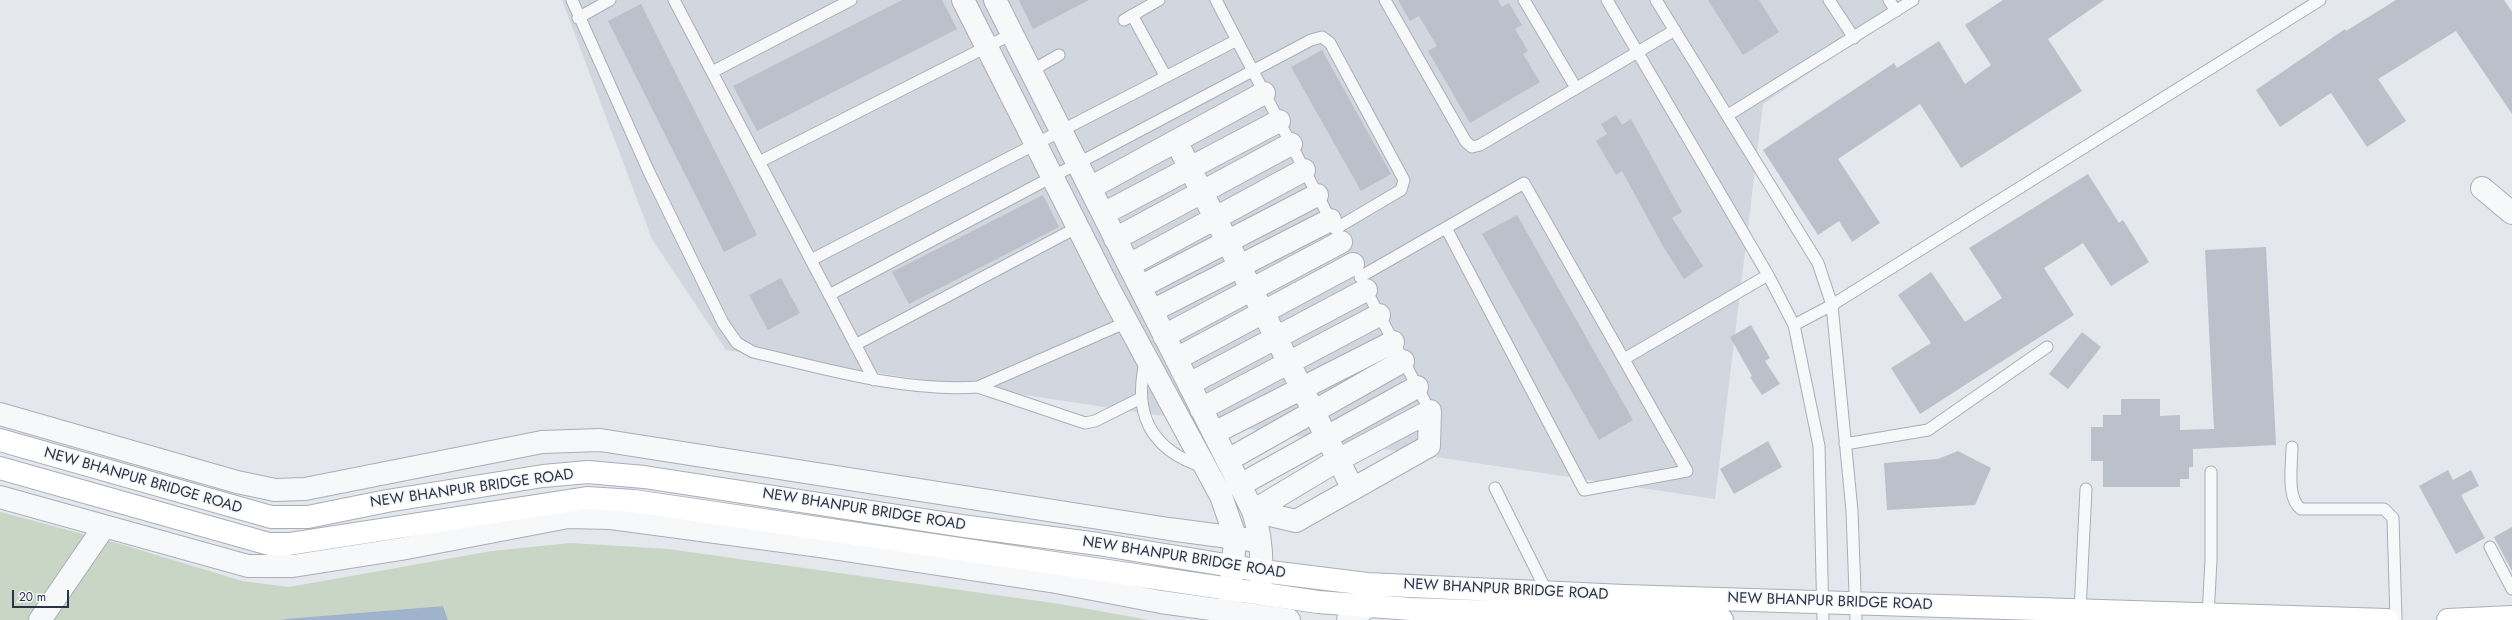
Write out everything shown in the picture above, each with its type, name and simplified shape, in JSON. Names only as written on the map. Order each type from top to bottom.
[{"type":"street","points":[[963,0],[1127,322],[1224,501],[1236,539],[1232,566],[1232,588],[1229,612]]},
{"type":"street","points":[[995,0],[1253,510],[1259,541],[1262,571],[1257,616]]},
{"type":"street","points":[[1090,188],[1264,94]]},
{"type":"street","points":[[1103,214],[1279,121]]},
{"type":"street","points":[[1176,141],[1353,489]]},
{"type":"street","points":[[1115,239],[1291,144]]},
{"type":"street","points":[[1129,265],[1304,170]]},
{"type":"street","points":[[2482,188],[2512,213]]},
{"type":"street","points":[[1140,287],[1317,195]]},
{"type":"street","points":[[1152,311],[1240,266],[1335,230]]},
{"type":"street","points":[[1164,336],[1251,290],[1335,230]]},
{"type":"street","points":[[1176,358],[1262,312],[1359,277]]},
{"type":"street","points":[[1189,384],[1276,338],[1359,277]]},
{"type":"street","points":[[1202,409],[1379,315]]},
{"type":"street","points":[[1214,433],[1393,342]]},
{"type":"street","points":[[1228,460],[1403,361]]},
{"type":"street","points":[[1240,485],[1417,387]]},
{"type":"street","points":[[1430,411],[1429,446],[1296,521],[1253,510],[1338,460],[1430,411]]},
{"type":"street","points":[[0,414],[237,482],[275,490],[305,489],[542,442],[600,440],[1236,539],[1259,541]]},
{"type":"street","name":"NEW BHANPUR BRIDGE ROAD","points":[[0,440],[271,517],[308,516],[387,501],[492,484],[588,472],[644,477],[1262,571],[1368,584],[1547,592],[1824,611],[2080,611],[2207,618],[2387,620]]},
{"type":"street","name":"NEW BHANPUR BRIDGE ROAD","points":[[0,468],[269,544],[289,544],[587,498],[634,501],[1232,588],[1318,602],[1571,617],[1722,620]]},
{"type":"street","points":[[0,497],[248,566],[271,567],[401,549],[568,517],[611,518],[836,548],[1056,582],[1161,602],[1289,620]]},
{"type":"street","points":[[40,620],[104,527]]},
{"type":"street","points":[[1348,620],[1369,606]]},
{"type":"street","points":[[2448,620],[2512,617]]},
{"type":"lane","points":[[572,0],[578,18],[649,172],[723,323],[737,343],[753,352],[874,380],[946,388],[978,387],[1085,423],[1095,421],[1141,398]]},
{"type":"lane","points":[[578,18],[610,0]]},
{"type":"lane","points":[[674,0],[874,380]]},
{"type":"lane","points":[[712,72],[851,0]]},
{"type":"lane","points":[[1159,0],[1128,17],[1166,77]]},
{"type":"lane","points":[[1216,0],[1430,411]]},
{"type":"lane","points":[[1385,0],[1466,142],[1472,147],[1480,145],[1675,30]]},
{"type":"lane","points":[[1524,0],[1576,88]]},
{"type":"lane","points":[[1607,0],[1768,275],[1794,324],[1819,446],[1824,611]]},
{"type":"lane","points":[[1656,0],[1818,263],[1832,305],[1852,511],[1856,611]]},
{"type":"lane","points":[[1828,0],[1854,38]]},
{"type":"lane","points":[[1889,0],[1896,11]]},
{"type":"lane","points":[[1728,115],[1913,0]]},
{"type":"lane","points":[[1794,324],[1832,305],[2320,0]]},
{"type":"lane","points":[[759,162],[1012,34]]},
{"type":"lane","points":[[829,295],[1311,40],[1322,37],[1330,43],[1404,180],[1401,190],[1335,230]]},
{"type":"lane","points":[[811,260],[1237,40]]},
{"type":"lane","points":[[1031,71],[1059,55]]},
{"type":"lane","points":[[1359,277],[1524,182],[1687,471],[1584,490],[1446,228]]},
{"type":"lane","points":[[856,345],[1078,227]]},
{"type":"lane","points":[[1624,359],[1768,275]]},
{"type":"lane","points":[[978,387],[1127,322]]},
{"type":"lane","points":[[1845,444],[1928,430],[2048,346]]},
{"type":"lane","points":[[1146,358],[1140,382],[1141,398],[1150,428],[1164,447],[1184,461],[1206,468]]},
{"type":"lane","points":[[2292,447],[2292,495],[2295,505],[2301,509],[2384,509],[2390,513],[2393,518],[2396,566],[2396,620]]},
{"type":"lane","points":[[2207,618],[2211,560],[2211,472]]},
{"type":"lane","points":[[1495,488],[1547,592]]},
{"type":"lane","points":[[2080,611],[2086,490]]},
{"type":"lane","points":[[2490,547],[2512,589]]},
{"type":"shaded area","points":[[562,0],[1918,0],[1763,104],[1715,499],[726,350],[652,239]]},
{"type":"green space","points":[[0,512],[117,543],[242,581],[289,587],[492,551],[571,543],[668,549],[1060,604],[1149,620],[448,620],[443,606],[282,620],[0,620]]},
{"type":"water","points":[[443,606],[448,620],[282,620],[286,619]]},
{"type":"building","points":[[902,0],[942,0],[957,29],[757,131],[733,86]]},
{"type":"building","points":[[1019,0],[1089,0],[1033,29]]},
{"type":"building","points":[[1398,0],[1498,0],[1502,7],[1509,3],[1522,25],[1515,29],[1528,51],[1523,54],[1540,82],[1470,123],[1428,51],[1437,46],[1419,16],[1410,21]]},
{"type":"building","points":[[1708,0],[1759,0],[1779,32],[1743,55]]},
{"type":"building","points":[[2003,0],[2104,0],[2048,39],[2082,91],[1961,168],[1920,104],[1838,159],[1880,223],[1852,242],[1839,221],[1818,235],[1763,150],[1894,63],[1897,68],[1939,41],[1965,84],[1991,65],[1965,25]]},
{"type":"building","points":[[2396,0],[2504,0],[2512,12],[2512,114],[2456,31],[2378,79],[2406,121],[2367,147],[2331,93],[2280,127],[2256,90],[2345,29],[2346,31]]},
{"type":"building","points":[[641,4],[757,235],[724,252],[608,21]]},
{"type":"building","points":[[1322,50],[1391,174],[1361,191],[1291,67]]},
{"type":"building","points":[[1616,115],[1622,125],[1631,119],[1682,212],[1672,218],[1703,266],[1684,279],[1664,248],[1622,171],[1616,175],[1596,141],[1607,134],[1601,124]]},
{"type":"building","points":[[2088,174],[2119,223],[2123,220],[2149,262],[2111,286],[2083,243],[2044,268],[2074,315],[1920,414],[1891,368],[1931,343],[1898,295],[1931,272],[1965,322],[2002,298],[1969,248]]},
{"type":"building","points":[[1043,195],[1059,227],[909,304],[892,272]]},
{"type":"building","points":[[1517,215],[1633,420],[1599,440],[1482,234]]},
{"type":"building","points":[[2266,247],[2276,445],[2193,449],[2193,467],[2189,467],[2189,479],[2180,479],[2180,487],[2103,487],[2103,461],[2091,461],[2091,427],[2103,427],[2103,415],[2121,415],[2121,399],[2160,399],[2160,416],[2180,415],[2180,430],[2214,429],[2205,250]]},
{"type":"building","points":[[781,278],[800,313],[768,330],[749,295]]},
{"type":"building","points":[[1751,325],[1770,358],[1765,361],[1780,384],[1762,395],[1750,377],[1752,376],[1730,337]]},
{"type":"building","points":[[2082,332],[2101,347],[2068,389],[2049,374]]},
{"type":"building","points":[[1768,441],[1782,467],[1734,494],[1720,469]]},
{"type":"building","points":[[1958,451],[1991,468],[1975,505],[1887,510],[1884,463],[1938,459]]},
{"type":"building","points":[[2448,470],[2453,480],[2471,470],[2479,486],[2461,495],[2485,538],[2456,554],[2419,486]]},
{"type":"building","points":[[2512,527],[2512,571],[2494,537]]}]
